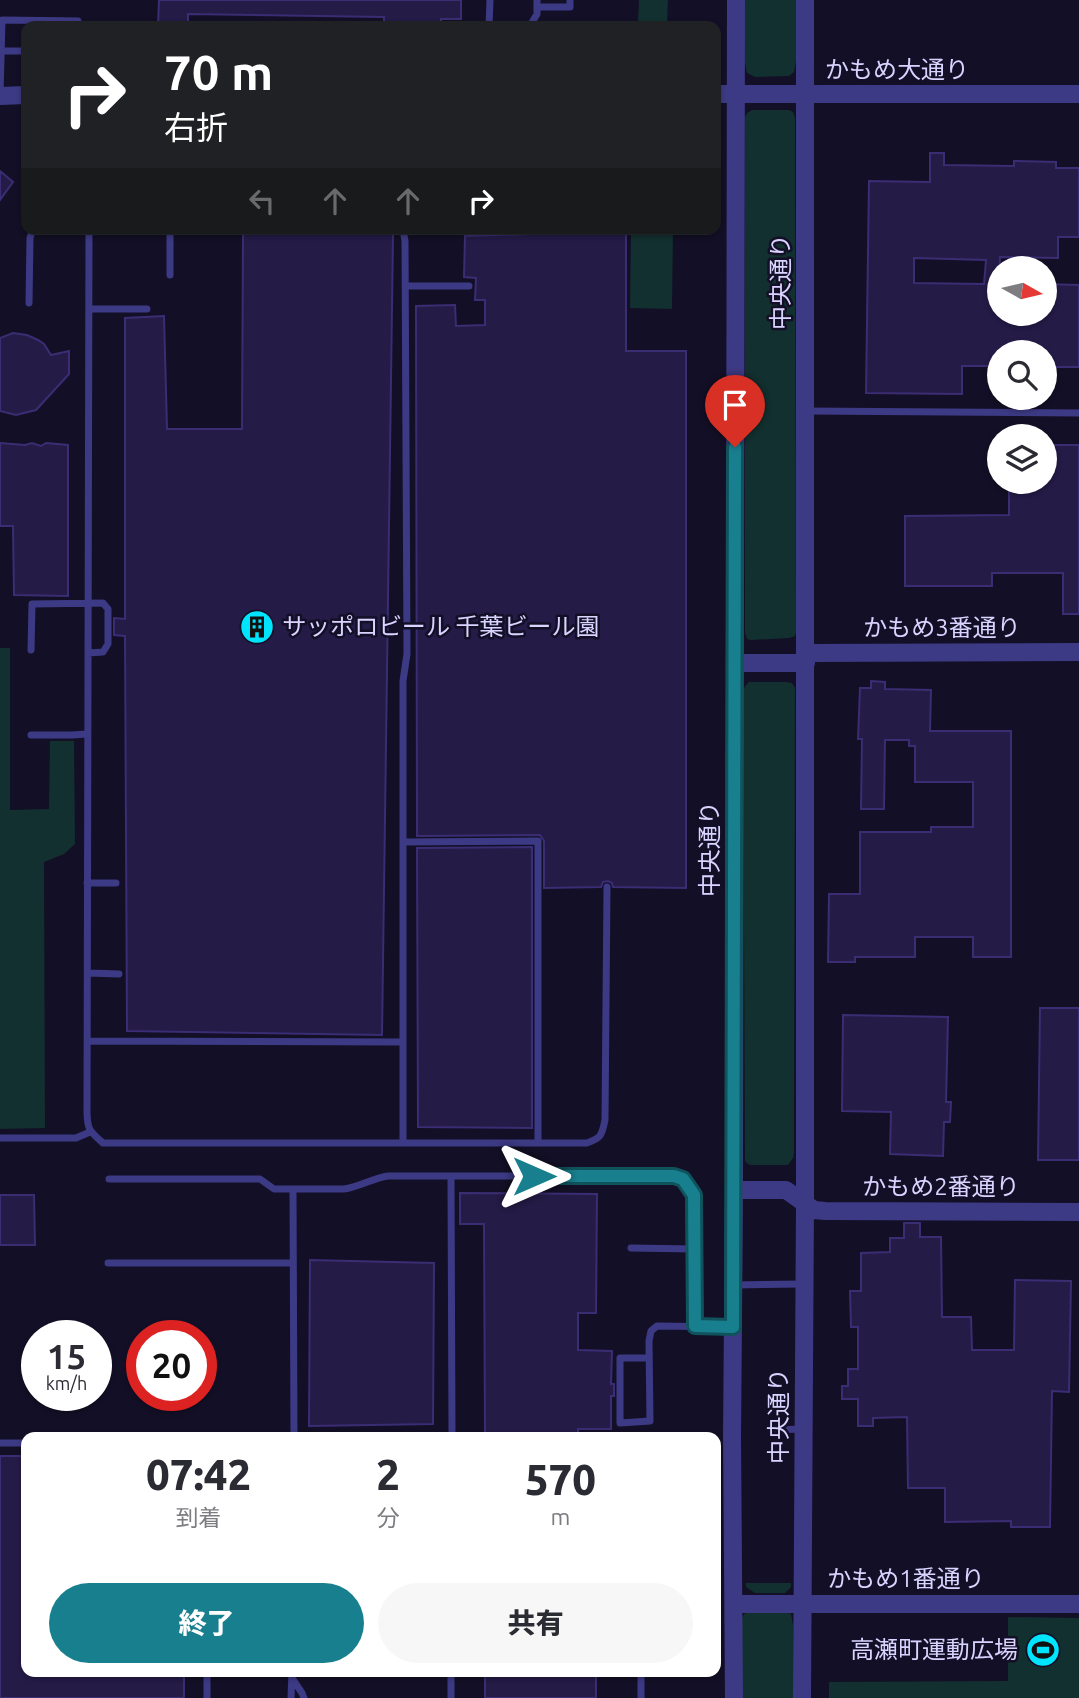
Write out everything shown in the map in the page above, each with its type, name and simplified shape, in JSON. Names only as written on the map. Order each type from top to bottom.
[{"type":"street","name":"中央通り","points":[[734,1698],[734,1604],[724,1440],[733,1327],[736,0]]},
{"type":"street","name":"中央通り","points":[[802,1698],[806,658],[805,0]]},
{"type":"street","name":"かもめ大通り","points":[[721,94],[1079,94]]},
{"type":"street","points":[[0,96],[21,95]]},
{"type":"street","name":"かもめ3番通り","points":[[735,663],[806,658],[1079,652]]},
{"type":"street","name":"かもめ2番通り","points":[[734,1190],[786,1190],[814,1210],[825,1211],[1079,1212]]},
{"type":"street","name":"かもめ1番通り","points":[[734,1604],[1079,1604]]},
{"type":"lane","points":[[489,0],[489,21]]},
{"type":"lane","points":[[533,21],[537,13],[537,4],[570,7],[570,0]]},
{"type":"lane","points":[[0,96],[2,20],[78,21]]},
{"type":"lane","points":[[1,51],[21,51]]},
{"type":"lane","points":[[29,303],[31,235]]},
{"type":"lane","points":[[89,235],[87,1124],[90,1132],[103,1143],[587,1143],[595,1140],[603,1133],[605,1120],[607,887]]},
{"type":"lane","points":[[170,235],[170,275]]},
{"type":"lane","points":[[403,1142],[403,681],[407,654],[404,235]]},
{"type":"lane","points":[[405,286],[469,286]]},
{"type":"lane","points":[[90,309],[147,309]]},
{"type":"lane","points":[[805,411],[1079,413]]},
{"type":"lane","points":[[31,650],[32,604],[103,603],[108,609],[108,644],[103,652],[88,653]]},
{"type":"lane","points":[[31,735],[87,734]]},
{"type":"lane","points":[[403,842],[538,841],[538,1143]]},
{"type":"lane","points":[[87,883],[116,883]]},
{"type":"lane","points":[[88,973],[119,974]]},
{"type":"lane","points":[[87,1041],[403,1042]]},
{"type":"lane","points":[[0,1138],[76,1138],[90,1132]]},
{"type":"lane","points":[[109,1179],[260,1179],[274,1189],[344,1189],[381,1177],[674,1176],[683,1179],[694,1195],[695,1326]]},
{"type":"lane","points":[[451,1177],[452,1432]]},
{"type":"lane","points":[[293,1189],[295,1432]]},
{"type":"lane","points":[[631,1248],[695,1249]]},
{"type":"lane","points":[[108,1263],[293,1263]]},
{"type":"lane","points":[[733,1285],[804,1284]]},
{"type":"lane","points":[[649,1358],[621,1358],[620,1423],[650,1421],[649,1341],[653,1329],[657,1326],[733,1327]]},
{"type":"lane","points":[[772,1430],[803,1429]]},
{"type":"lane","points":[[0,1443],[21,1443]]},
{"type":"lane","points":[[207,1677],[207,1698]]},
{"type":"lane","points":[[291,1698],[292,1677]]},
{"type":"lane","points":[[294,1677],[304,1698]]},
{"type":"lane","points":[[451,1677],[451,1698]]},
{"type":"lane","points":[[641,1677],[641,1698]]},
{"type":"green space","points":[[639,0],[668,0],[667,21],[638,21]]},
{"type":"green space","points":[[745,0],[796,0],[796,61],[794,72],[789,76],[755,77],[747,73]]},
{"type":"green space","points":[[752,110],[789,110],[795,118],[796,632],[795,636],[789,638],[751,640],[747,639],[745,633],[745,117]]},
{"type":"green space","points":[[631,235],[673,235],[672,309],[630,308]]},
{"type":"green space","points":[[0,648],[10,648],[10,810],[49,809],[50,741],[74,741],[75,844],[64,854],[44,862],[45,1128],[0,1129]]},
{"type":"green space","points":[[749,682],[786,682],[792,683],[795,688],[794,1153],[788,1165],[751,1165],[745,1161],[743,691]]},
{"type":"green space","points":[[746,1583],[791,1583],[791,1587],[785,1593],[755,1593],[746,1587]]},
{"type":"green space","points":[[786,1611],[791,1614],[793,1625],[794,1698],[741,1698],[744,1614]]},
{"type":"green space","name":"高瀬町運動広場","points":[[1008,1617],[1079,1618],[1079,1698],[829,1698],[829,1682],[1008,1681]]},
{"type":"building","points":[[159,0],[461,0],[461,19],[441,21],[384,21],[384,17],[188,14],[188,21],[158,21]]},
{"type":"building","points":[[930,153],[944,153],[944,165],[1014,166],[1014,161],[1056,162],[1056,168],[1079,168],[1079,237],[1058,237],[1058,258],[987,256],[987,326],[1057,326],[1057,284],[1079,285],[1079,367],[1057,367],[1057,340],[987,340],[987,366],[962,366],[962,394],[866,393],[869,181],[930,182]],"holes":[[[914,258],[986,260],[984,284],[914,283]]]},
{"type":"building","points":[[0,171],[13,182],[0,200]]},
{"type":"building","name":"サッポロビール 千葉ビール園","points":[[243,235],[393,235],[382,1035],[127,1031],[125,636],[114,635],[114,618],[125,619],[125,318],[164,316],[167,429],[242,429]]},
{"type":"building","points":[[626,235],[626,351],[686,351],[686,888],[613,887],[608,881],[603,882],[601,887],[544,888],[544,841],[540,835],[417,836],[416,306],[455,305],[456,326],[485,325],[485,300],[475,300],[476,278],[464,277],[465,236]]},
{"type":"building","points":[[13,333],[38,340],[51,355],[69,351],[69,374],[36,410],[16,415],[0,411],[0,338]]},
{"type":"building","points":[[0,443],[68,445],[68,596],[14,595],[13,526],[0,526]]},
{"type":"building","points":[[1057,445],[1079,445],[1079,614],[1063,614],[1063,573],[992,573],[992,586],[905,586],[905,516],[1009,515],[1009,494],[1057,494]]},
{"type":"building","points":[[871,681],[885,682],[885,689],[931,690],[930,731],[1011,731],[1011,957],[973,957],[973,937],[915,937],[915,957],[855,957],[855,962],[828,962],[829,894],[860,894],[860,832],[931,832],[931,827],[973,827],[973,782],[915,782],[915,746],[909,746],[909,740],[885,740],[884,809],[861,809],[862,739],[858,739],[860,688],[871,688]]},
{"type":"building","points":[[532,847],[532,1128],[418,1127],[417,848]]},
{"type":"building","points":[[1040,1008],[1079,1008],[1079,1160],[1038,1160]]},
{"type":"building","points":[[843,1015],[948,1017],[946,1102],[951,1102],[950,1122],[944,1122],[943,1156],[890,1154],[891,1112],[842,1111]]},
{"type":"building","points":[[460,1193],[597,1194],[596,1313],[578,1313],[578,1350],[612,1351],[611,1384],[614,1384],[614,1396],[611,1396],[611,1429],[578,1429],[578,1432],[485,1432],[484,1224],[460,1224]]},
{"type":"building","points":[[0,1195],[34,1195],[35,1245],[0,1245]]},
{"type":"building","points":[[904,1223],[920,1223],[920,1237],[941,1237],[942,1317],[971,1317],[972,1350],[1014,1350],[1015,1280],[1071,1281],[1069,1392],[1052,1391],[1050,1527],[1011,1527],[1011,1521],[945,1522],[945,1488],[908,1488],[907,1417],[873,1418],[873,1426],[858,1426],[858,1399],[842,1399],[842,1386],[848,1386],[848,1369],[858,1369],[858,1327],[851,1327],[850,1291],[861,1291],[861,1253],[890,1252],[890,1238],[904,1238]]},
{"type":"building","points":[[310,1260],[434,1263],[433,1424],[309,1426]]},
{"type":"building","points":[[0,1456],[21,1456],[21,1677],[184,1677],[184,1698],[0,1698]]},
{"type":"building","points":[[485,1677],[596,1677],[596,1698],[485,1698]]},
{"type":"place","name":"サッポロビール 千葉ビール園","points":[[257,627]]},
{"type":"place","name":"高瀬町運動広場","points":[[1043,1650]]},
{"type":"route","points":[[534,1176],[674,1176],[683,1179],[694,1195],[695,1326],[733,1327],[735,447]]}]
